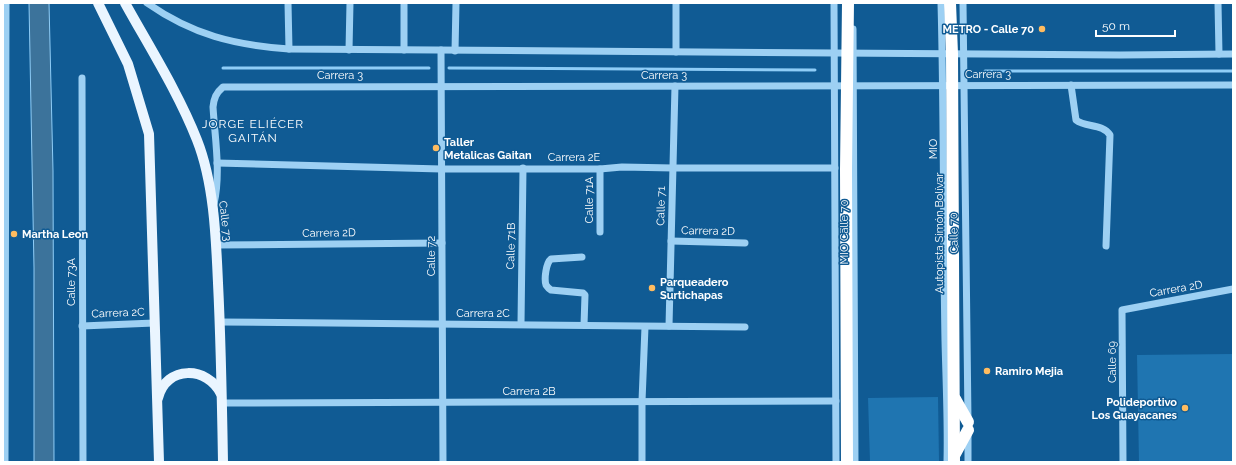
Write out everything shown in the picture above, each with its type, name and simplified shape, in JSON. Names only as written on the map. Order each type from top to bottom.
[{"type":"highway","points":[[847,462],[846,168],[851,86],[848,3]]},
{"type":"highway","name":"Autopista Simón Bolívar","points":[[950,3],[947,85],[954,398],[952,460]]},
{"type":"highway","points":[[952,460],[968,426],[954,398]]},
{"type":"main road","points":[[98,3],[128,64],[149,134],[154,323],[158,401],[158,462]]},
{"type":"main road","name":"Calle 73","points":[[125,3],[180,102],[197,141],[208,180],[216,245],[220,322],[223,462]]},
{"type":"main road","points":[[158,401],[161,391],[167,382],[176,376],[187,373],[198,374],[208,378],[216,385],[222,398]]},
{"type":"street","points":[[5,462],[4,64],[6,3]]},
{"type":"street","name":"Carrera 3","points":[[147,3],[187,27],[212,36],[237,43],[289,50],[851,54],[1233,54]]},
{"type":"street","points":[[288,3],[289,50]]},
{"type":"street","points":[[349,50],[350,3]]},
{"type":"street","points":[[404,3],[404,50]]},
{"type":"street","points":[[455,51],[456,3]]},
{"type":"street","points":[[676,3],[676,52]]},
{"type":"street","points":[[834,3],[836,462]]},
{"type":"street","points":[[851,54],[853,3]]},
{"type":"street","points":[[941,3],[947,54]]},
{"type":"street","name":"Calle 70","points":[[963,3],[968,462]]},
{"type":"street","points":[[1218,3],[1219,54]]},
{"type":"street","name":"Calle 72","points":[[441,50],[443,462]]},
{"type":"street","name":"Calle 73A","points":[[82,78],[82,462]]},
{"type":"street","name":"MIO","points":[[947,85],[945,342],[947,398],[952,460]]},
{"type":"street","points":[[1071,85],[1076,120],[1101,127],[1110,135],[1106,246]]},
{"type":"street","name":"Carrera 3","points":[[212,212],[216,195],[217,163],[213,107],[216,95],[223,87],[1233,85]]},
{"type":"street","name":"Calle 71","points":[[669,326],[675,86]]},
{"type":"street","name":"MIO Calle 70","points":[[851,86],[855,462]]},
{"type":"street","name":"Carrera 2E","points":[[217,163],[441,169],[600,169],[622,167],[834,168]]},
{"type":"street","name":"Calle 71B","points":[[521,324],[523,168]]},
{"type":"street","name":"Calle 71A","points":[[600,169],[600,232]]},
{"type":"street","name":"Carrera 2D","points":[[671,242],[745,243]]},
{"type":"street","name":"Carrera 2D","points":[[216,245],[442,243]]},
{"type":"street","points":[[582,257],[551,259],[548,261],[546,264],[546,285],[551,290],[583,293],[585,295],[584,325]]},
{"type":"street","name":"Carrera 2D","points":[[1122,310],[1233,289]]},
{"type":"street","name":"Calle 69","points":[[1122,310],[1123,462]]},
{"type":"street","name":"Carrera 2C","points":[[220,322],[746,327]]},
{"type":"street","name":"Carrera 2C","points":[[82,326],[154,323]]},
{"type":"street","points":[[642,462],[642,401],[645,327]]},
{"type":"street","name":"Carrera 2B","points":[[222,398],[443,402],[836,401]]},
{"type":"shaded area","points":[[29,3],[49,3],[53,171],[54,462],[34,462],[34,268]]},
{"type":"shaded area","name":"Polideportivo Los Guayacanes","points":[[1233,354],[1233,462],[1139,462],[1137,355]]},
{"type":"shaded area","points":[[938,397],[939,462],[870,462],[868,398]]},
{"type":"waterway","points":[[223,68],[429,68]]},
{"type":"waterway","points":[[449,68],[815,70]]},
{"type":"waterway","points":[[985,71],[1233,71]]},
{"type":"place","name":"METRO - Calle 70","points":[[1042,29]]},
{"type":"place","name":"Taller Metalicas Gaitan","points":[[436,148]]},
{"type":"place","name":"Martha Leon","points":[[14,234]]},
{"type":"place","name":"Parqueadero Surtichapas","points":[[652,288]]},
{"type":"place","name":"Ramiro Mejia","points":[[987,371]]},
{"type":"place","name":"Polideportivo Los Guayacanes","points":[[1185,408]]},
{"type":"district","name":"JORGE ELIÉCER GAITÁN","points":[[253,131]]}]
